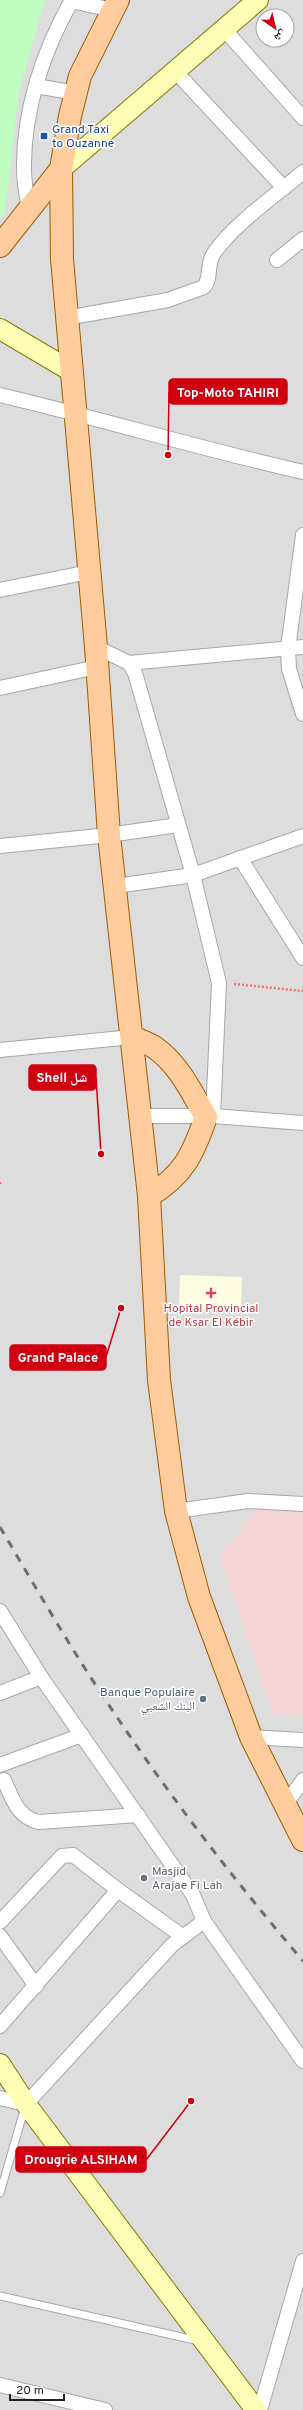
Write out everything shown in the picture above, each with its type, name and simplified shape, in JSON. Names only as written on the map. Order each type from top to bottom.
[{"type":"main road","points":[[115,5],[80,76],[76,93],[61,169],[62,259],[97,657],[109,836],[142,1116],[149,1196],[159,1380],[176,1511],[199,1597],[251,1737],[303,1840]]},
{"type":"main road","points":[[0,246],[61,169]]},
{"type":"main road","points":[[132,1037],[154,1048],[168,1060],[182,1076],[209,1116],[178,1175],[168,1184],[149,1196]]},
{"type":"street","points":[[29,210],[24,171],[25,138],[36,86],[58,24],[71,0],[115,5]]},
{"type":"street","points":[[61,169],[258,0]]},
{"type":"street","points":[[224,29],[303,118]]},
{"type":"street","points":[[175,71],[284,188]]},
{"type":"street","points":[[36,86],[76,93]]},
{"type":"street","points":[[66,318],[168,300],[204,287],[209,279],[208,268],[214,253],[242,224],[303,172]]},
{"type":"street","points":[[277,260],[303,239]]},
{"type":"street","points":[[0,329],[71,371]]},
{"type":"street","points":[[0,396],[76,413],[219,453],[303,472]]},
{"type":"street","points":[[303,535],[288,649],[289,669],[303,714]]},
{"type":"street","points":[[0,590],[89,572]]},
{"type":"street","points":[[0,688],[97,657],[129,662],[303,647]]},
{"type":"street","points":[[129,662],[140,687],[193,875],[219,983],[209,1116]]},
{"type":"street","points":[[0,846],[109,836],[178,825]]},
{"type":"street","points":[[116,886],[193,875],[303,836]]},
{"type":"street","points":[[240,858],[303,958]]},
{"type":"street","points":[[0,1050],[132,1037]]},
{"type":"street","points":[[142,1116],[209,1116],[300,1120]]},
{"type":"street","points":[[176,1511],[248,1501],[303,1504]]},
{"type":"street","points":[[0,1611],[41,1677],[193,1896],[204,1922],[303,2061]]},
{"type":"street","points":[[0,1693],[41,1677]]},
{"type":"street","points":[[0,1765],[82,1735]]},
{"type":"street","points":[[251,1737],[303,1740]]},
{"type":"street","points":[[1,1778],[23,1816],[30,1820],[39,1822],[138,1815]]},
{"type":"street","points":[[284,1805],[303,1780]]},
{"type":"street","points":[[0,1922],[62,1856],[73,1855],[118,1890],[182,1936]]},
{"type":"street","points":[[0,2026],[118,1890]]},
{"type":"street","points":[[26,2104],[182,1936],[204,1922]]},
{"type":"street","points":[[0,1936],[36,1986]]},
{"type":"street","points":[[0,2064],[26,2104],[256,2410]]},
{"type":"street","points":[[0,2098],[26,2104]]},
{"type":"street","points":[[260,2410],[303,2261]]},
{"type":"street","points":[[0,2385],[105,2410]]},
{"type":"lane","points":[[0,2193],[26,2104]]},
{"type":"lane","points":[[0,2296],[206,2343]]},
{"type":"path","points":[[219,983],[303,991]]},
{"type":"shaded area","points":[[0,0],[303,0],[303,2410],[0,2410]]},
{"type":"shaded area","name":"Hopital Provincial de Ksar El Kébir","points":[[180,1275],[242,1277],[241,1311],[179,1309]]},
{"type":"shaded area","points":[[258,1508],[303,1512],[303,1716],[273,1714],[220,1556]]},
{"type":"green space","points":[[0,0],[45,0],[19,91],[5,213],[0,219]]},
{"type":"railway","points":[[0,1527],[69,1643],[131,1738],[214,1852],[303,1961]]},
{"type":"place","name":"Grand Taxi to Ouzanne","points":[[44,136]]},
{"type":"place","name":"Top-Moto TAHIRI","points":[[168,455]]},
{"type":"place","name":"Shell شل","points":[[101,1154]]},
{"type":"place","name":"Hopital Provincial de Ksar El Kébir","points":[[211,1293]]},
{"type":"place","name":"Grand Palace","points":[[121,1308]]},
{"type":"place","name":"Banque Populaire البنك الشعبي","points":[[203,1699]]},
{"type":"place","name":"Masjid Arajae Fi Lah","points":[[144,1878]]},
{"type":"place","name":"Drougrie ALSIHAM","points":[[191,2101]]}]
